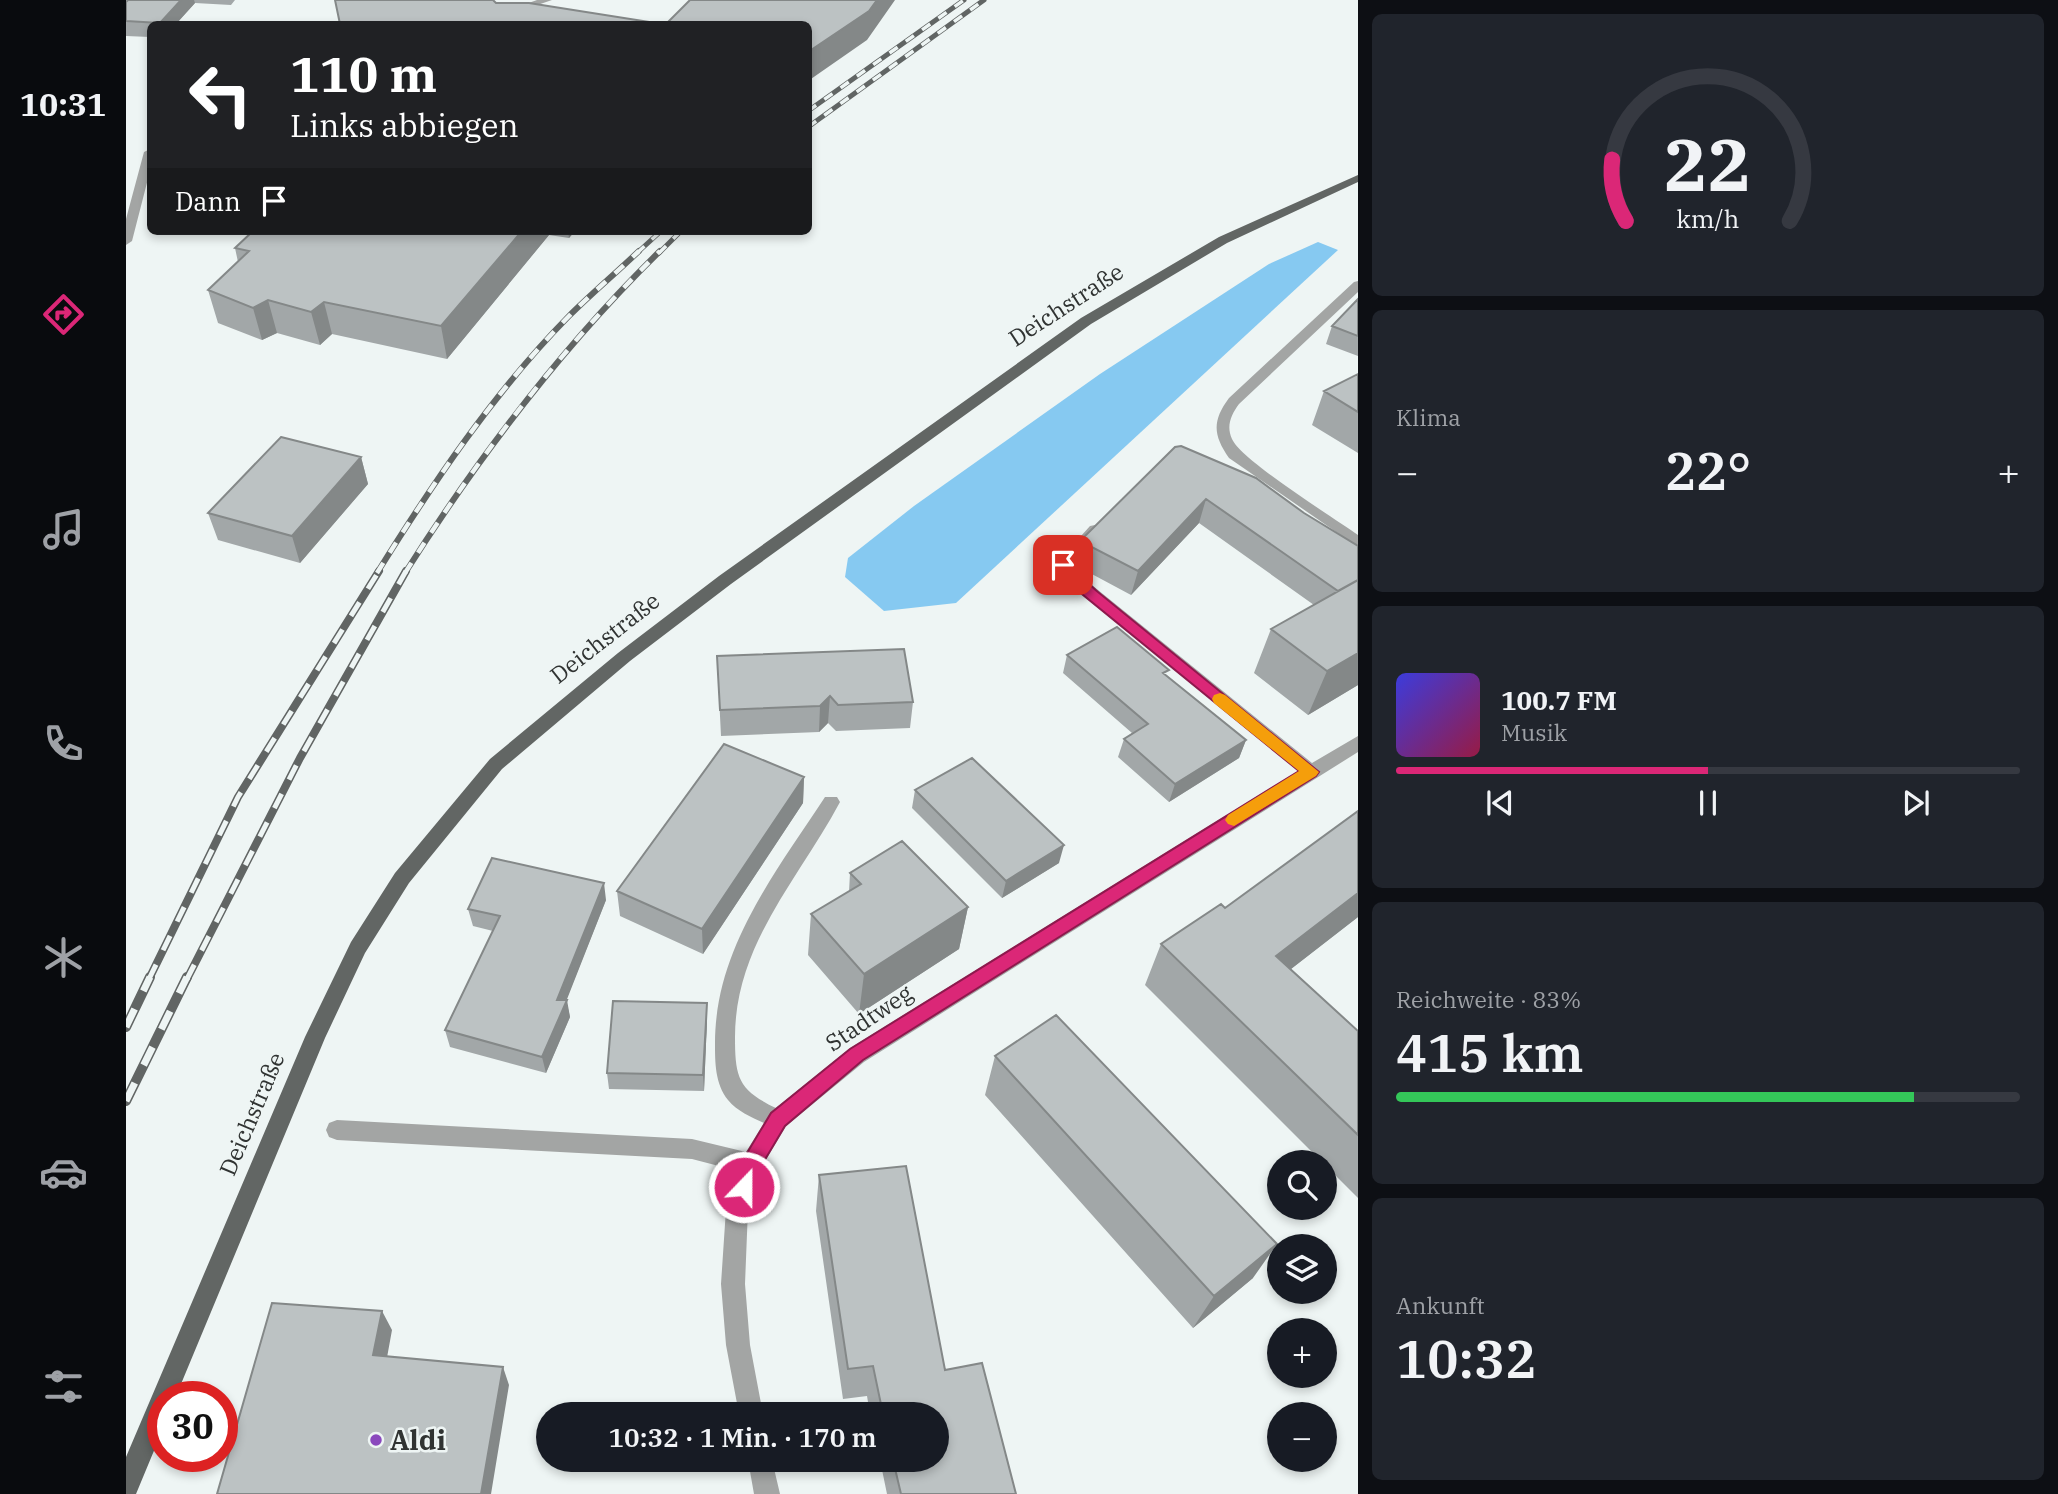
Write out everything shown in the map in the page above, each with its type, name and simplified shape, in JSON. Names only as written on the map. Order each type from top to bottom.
[{"type":"main road","name":"Deichstraße","points":[[170,1381],[315,1037],[358,948],[402,878],[496,764],[624,657],[725,580],[1086,321],[1223,240],[1358,178]]},
{"type":"main road","name":"Deichstraße","points":[[126,1487],[147,1436]]},
{"type":"street","points":[[507,12],[547,0]]},
{"type":"street","points":[[348,21],[380,16]]},
{"type":"street","points":[[126,241],[131,209],[147,161]]},
{"type":"street","points":[[1358,285],[1234,401],[1223,414],[1221,426],[1224,442],[1234,456],[1358,542]]},
{"type":"street","points":[[1102,522],[1063,565],[1071,577],[1311,772]]},
{"type":"street","name":"Stadtweg","points":[[749,1402],[738,1345],[733,1284],[737,1209],[751,1164],[778,1119],[856,1055],[1358,743]]},
{"type":"street","points":[[778,1119],[747,1103],[734,1091],[727,1072],[723,1034],[728,992],[755,924],[831,802]]},
{"type":"street","points":[[337,1130],[692,1149],[751,1164]]},
{"type":"street","points":[[762,1472],[767,1494]]},
{"type":"water","points":[[1318,242],[1338,250],[956,603],[884,611],[845,577],[848,558],[914,506],[1100,374],[1269,264]]},
{"type":"building","points":[[181,0],[162,21],[147,22],[126,21],[126,2]]},
{"type":"building","points":[[335,0],[493,0],[496,3],[529,3],[643,21],[339,21]]},
{"type":"building","points":[[690,0],[877,0],[869,11],[812,49],[812,21],[669,21]]},
{"type":"building","points":[[249,235],[519,235],[441,326],[324,302],[311,312],[268,300],[253,308],[208,290],[249,251],[235,248]]},
{"type":"building","points":[[1358,299],[1358,336],[1332,326]]},
{"type":"building","points":[[1358,374],[1358,412],[1324,391]]},
{"type":"building","points":[[281,437],[361,457],[292,536],[208,513]]},
{"type":"building","points":[[1181,446],[1256,478],[1304,513],[1358,546],[1358,580],[1338,591],[1206,499],[1138,571],[1080,541],[1175,447]]},
{"type":"building","points":[[1358,580],[1358,653],[1327,671],[1271,629]]},
{"type":"building","points":[[1117,627],[1169,670],[1163,673],[1246,740],[1175,784],[1124,739],[1148,724],[1067,655]]},
{"type":"building","points":[[904,649],[913,702],[838,705],[830,696],[820,706],[720,710],[717,656]]},
{"type":"building","points":[[724,744],[804,777],[702,929],[617,891]]},
{"type":"building","points":[[972,758],[1064,845],[1006,881],[915,790]]},
{"type":"building","points":[[1358,811],[1358,893],[1276,956],[1358,1031],[1358,1135],[1161,944],[1221,904],[1225,908]]},
{"type":"building","points":[[902,841],[968,907],[864,974],[811,914],[861,884],[850,873]]},
{"type":"building","points":[[492,858],[604,883],[557,1000],[567,1000],[542,1057],[445,1030],[500,916],[468,909]]},
{"type":"building","points":[[613,1001],[707,1003],[703,1075],[607,1073]]},
{"type":"building","points":[[1056,1015],[1267,1234],[1267,1252],[1214,1296],[995,1056]]},
{"type":"building","points":[[906,1166],[945,1370],[982,1363],[1016,1494],[901,1494],[896,1472],[949,1472],[949,1402],[880,1402],[873,1366],[848,1369],[819,1175]]},
{"type":"building","name":"Aldi","points":[[272,1303],[382,1311],[373,1355],[503,1367],[481,1494],[217,1494],[223,1472],[238,1472],[238,1421]]},
{"type":"railway","points":[[812,108],[964,0]]},
{"type":"railway","points":[[812,124],[984,0]]},
{"type":"railway","points":[[637,253],[657,235]]},
{"type":"railway","points":[[659,253],[677,235]]},
{"type":"railway","points":[[377,573],[466,439],[515,376],[569,316],[639,251]]},
{"type":"railway","points":[[405,573],[462,487],[523,404],[589,326],[660,251]]},
{"type":"railway","points":[[149,979],[238,797],[379,571]]},
{"type":"railway","points":[[187,979],[300,758],[406,571]]},
{"type":"railway","points":[[126,1027],[150,977]]},
{"type":"railway","points":[[126,1101],[187,977]]},
{"type":"slow traffic","points":[[1220,699],[1311,772],[1234,820]]},
{"type":"place","name":"Aldi","points":[[376,1440]]},
{"type":"route","points":[[744,1187],[751,1164],[778,1119],[856,1055],[1311,772],[1093,596],[1071,577],[1063,565]]}]
